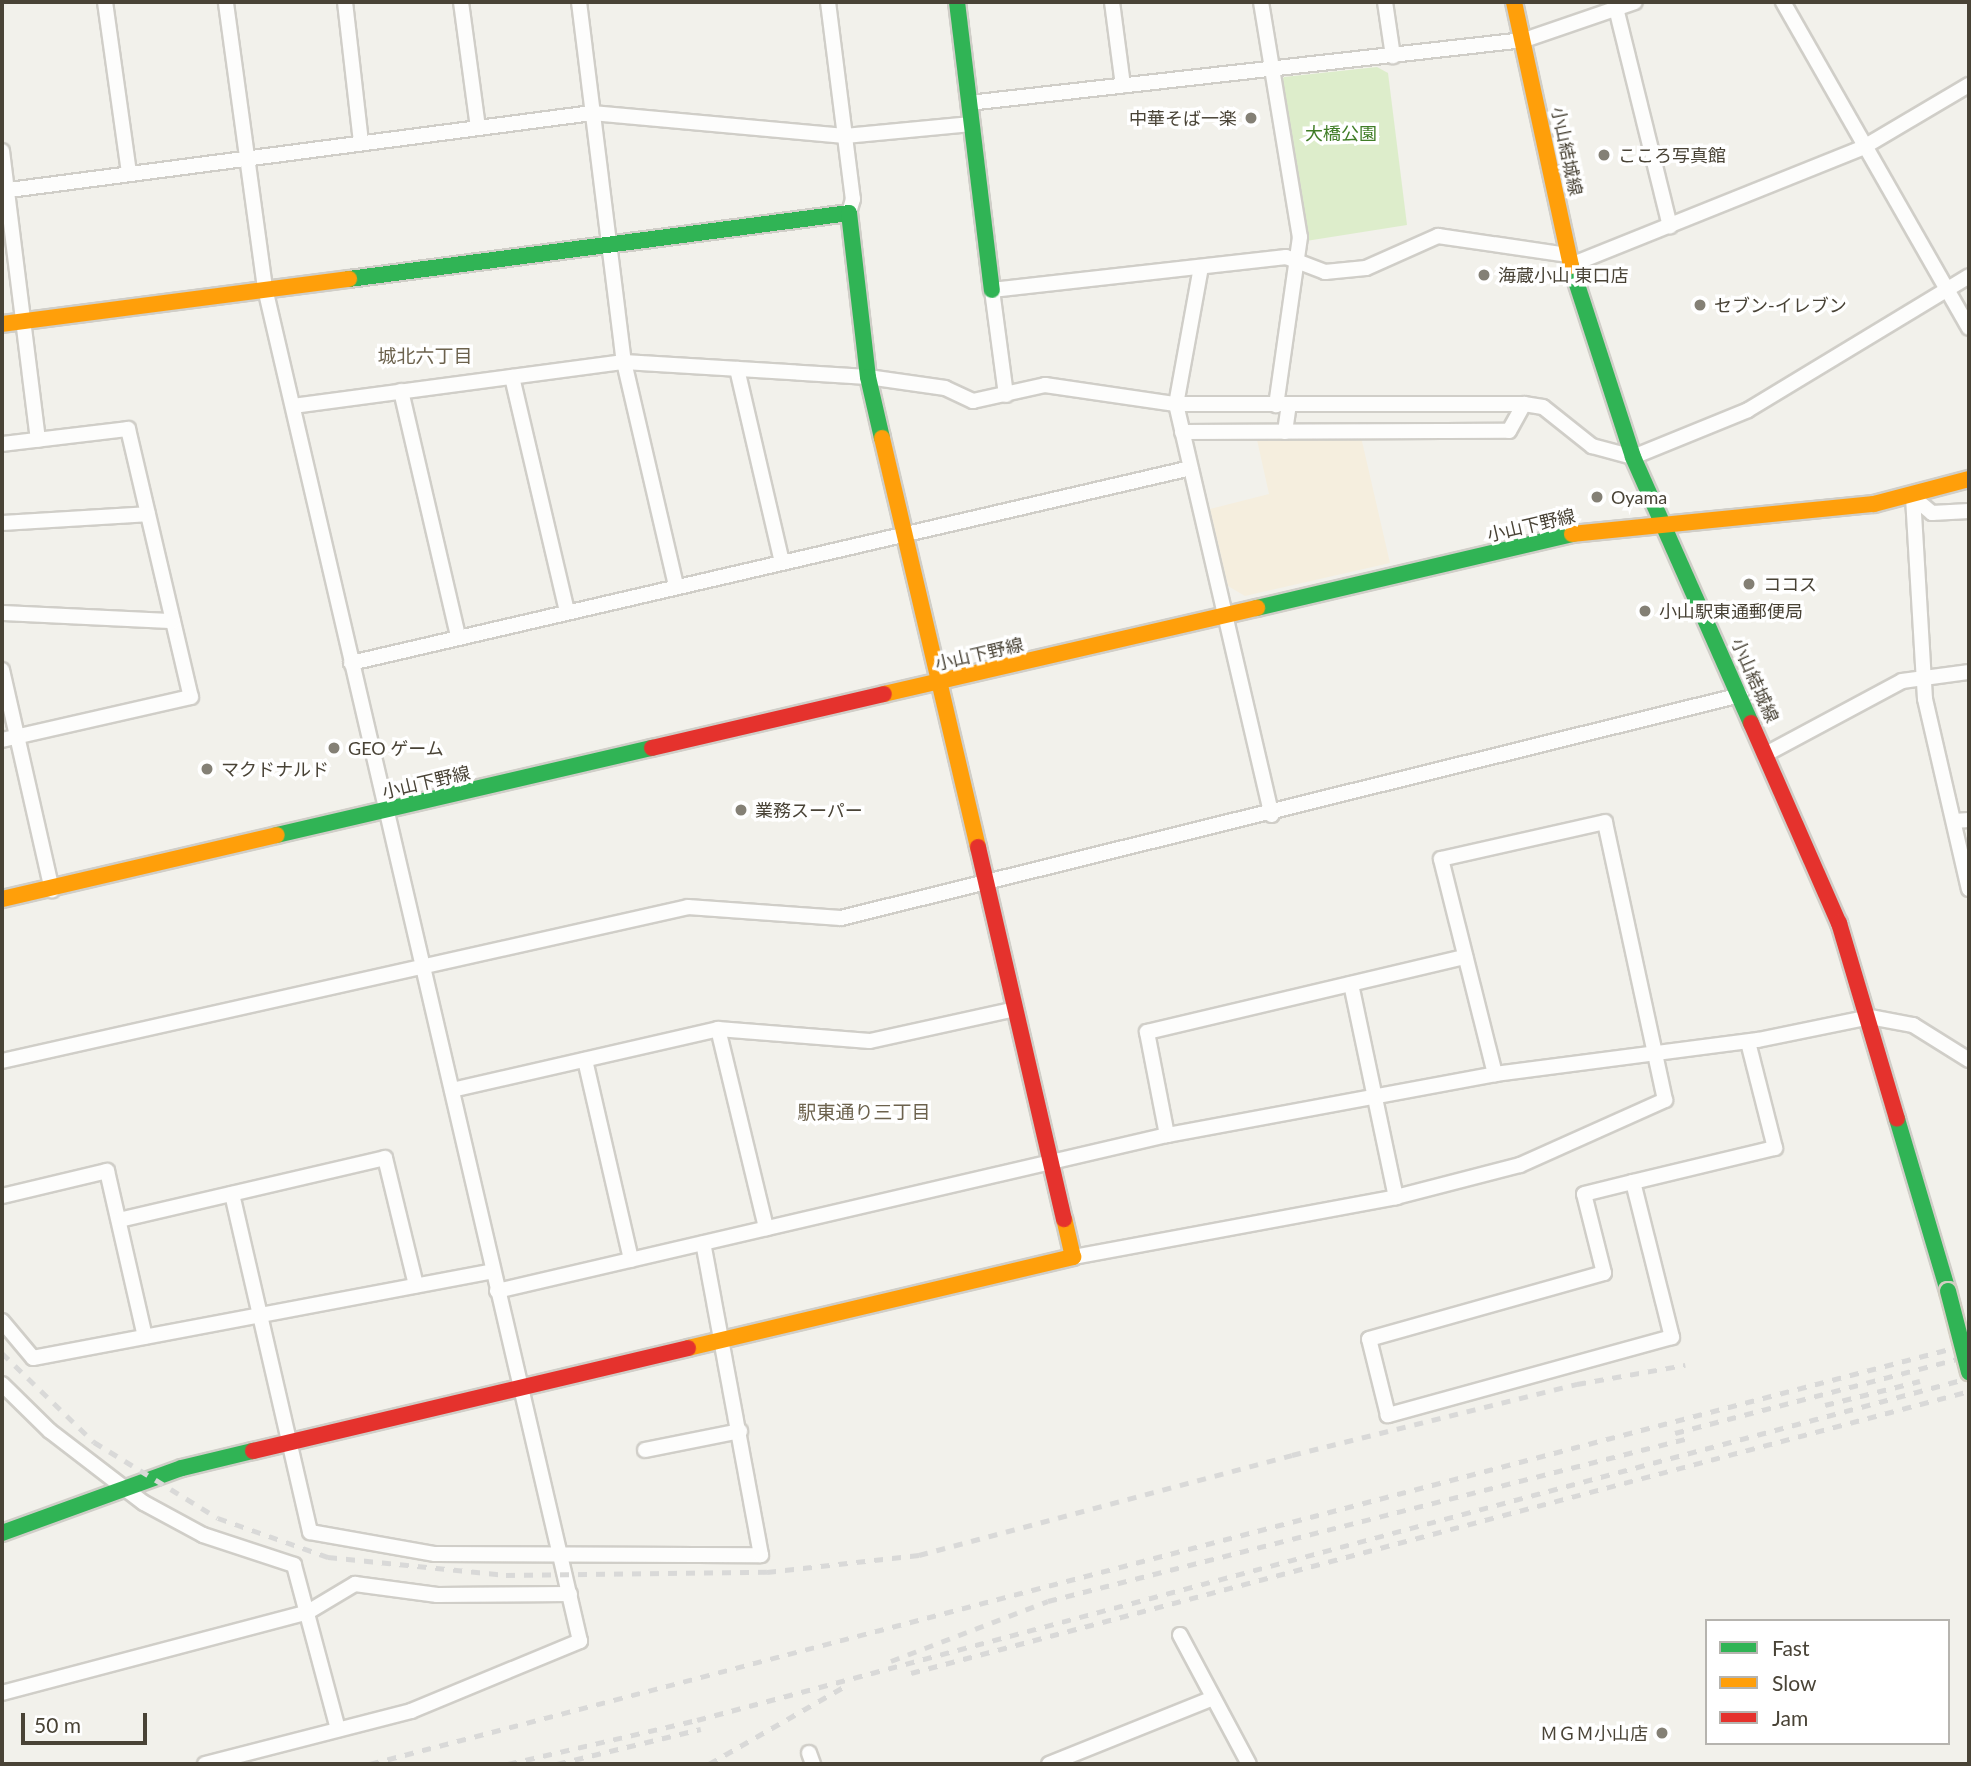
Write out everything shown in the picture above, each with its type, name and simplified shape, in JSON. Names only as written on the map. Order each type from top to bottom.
[{"type":"main road","points":[[957,2],[992,290]]},
{"type":"main road","name":"小山結城線","points":[[1514,2],[1570,260],[1633,457],[1741,695],[1839,923],[1870,1017],[1905,1162],[1948,1291],[1969,1372]]},
{"type":"main road","points":[[2,324],[849,212],[868,377],[1073,1257],[290,1441],[120,1487],[2,1533]]},
{"type":"main road","name":"小山下野線","points":[[2,899],[52,890],[1600,528],[1913,497],[1969,479]]},
{"type":"street","points":[[105,2],[129,173]]},
{"type":"street","points":[[205,1764],[411,1710],[580,1641],[265,288],[226,2]]},
{"type":"street","points":[[345,2],[361,143]]},
{"type":"street","points":[[461,2],[478,127]]},
{"type":"street","points":[[579,2],[624,362],[676,586]]},
{"type":"street","points":[[828,2],[853,199],[849,212]]},
{"type":"street","points":[[1112,2],[1123,85]]},
{"type":"street","points":[[1261,2],[1300,237],[1282,405],[1285,432]]},
{"type":"street","points":[[1385,2],[1393,55]]},
{"type":"street","points":[[969,103],[1524,40],[1635,2]]},
{"type":"street","points":[[1783,2],[1969,328]]},
{"type":"street","points":[[1616,8],[1670,226]]},
{"type":"street","points":[[1006,395],[992,290],[1286,257],[1325,272],[1366,268],[1438,236],[1570,260],[1670,226],[1864,148],[1969,85]]},
{"type":"street","points":[[4,191],[592,113],[845,136],[971,124]]},
{"type":"street","points":[[2,151],[4,191],[38,440]]},
{"type":"street","points":[[1201,267],[1176,404],[1272,815]]},
{"type":"street","points":[[293,406],[624,362],[868,377],[944,388],[973,401],[1045,385],[1083,387],[1176,404],[1524,404],[1543,407],[1592,446],[1633,457],[1748,410],[1969,276]]},
{"type":"street","points":[[737,369],[782,562]]},
{"type":"street","points":[[512,377],[567,612]]},
{"type":"street","points":[[401,391],[458,636]]},
{"type":"street","points":[[1182,432],[1510,431],[1524,404]]},
{"type":"street","points":[[2,444],[128,429],[191,697],[2,740]]},
{"type":"street","points":[[351,663],[458,636],[1191,468]]},
{"type":"street","points":[[1913,497],[1932,513],[1969,511]]},
{"type":"street","points":[[1913,497],[1921,675],[1962,821],[1969,889]]},
{"type":"street","points":[[2,523],[148,514]]},
{"type":"street","points":[[2,613],[173,621]]},
{"type":"street","points":[[2,670],[52,890]]},
{"type":"street","points":[[1766,754],[1921,675],[1969,672]]},
{"type":"street","points":[[2,1061],[688,906],[841,918],[985,881],[1272,815],[1741,695]]},
{"type":"street","points":[[1073,1257],[1396,1197],[1520,1166],[1665,1101],[1660,1054],[1605,822],[1441,859],[1495,1074]]},
{"type":"street","points":[[1167,1135],[1147,1032],[1465,957]]},
{"type":"street","points":[[1351,984],[1379,1097],[1396,1197]]},
{"type":"street","points":[[452,1090],[719,1029],[870,1041],[1016,1009]]},
{"type":"street","points":[[497,1291],[1167,1135],[1495,1074],[1748,1042],[1870,1017],[1913,1025],[1969,1060]]},
{"type":"street","points":[[719,1029],[766,1228]]},
{"type":"street","points":[[1633,1182],[1672,1336],[1388,1415],[1369,1339],[1604,1273],[1584,1194],[1633,1182],[1775,1148],[1748,1042]]},
{"type":"street","points":[[585,1060],[631,1260]]},
{"type":"street","points":[[119,1220],[385,1158],[416,1285]]},
{"type":"street","points":[[2,1196],[107,1171],[145,1337]]},
{"type":"street","points":[[232,1194],[310,1532],[435,1554],[560,1550],[761,1555],[725,1339],[703,1244]]},
{"type":"street","points":[[2,1321],[33,1358],[492,1271]]},
{"type":"street","points":[[2,1384],[120,1487],[203,1535],[294,1565],[338,1729]]},
{"type":"street","points":[[645,1450],[740,1431]]},
{"type":"street","points":[[2,1693],[308,1612],[355,1584],[437,1595],[569,1594]]},
{"type":"street","points":[[1180,1635],[1249,1764]]},
{"type":"street","points":[[1048,1764],[1213,1698]]},
{"type":"shaded area","points":[[1361,437],[1390,563],[1245,596],[1228,586],[1210,509],[1269,494],[1257,440]]},
{"type":"green space","name":"大橋公園","points":[[1377,67],[1388,73],[1407,225],[1306,241],[1278,86],[1284,77]]},
{"type":"railway","points":[[370,1764],[1969,1344]]},
{"type":"railway","points":[[2,1353],[94,1442],[218,1518],[328,1557],[506,1575],[767,1572],[919,1555],[1292,1455],[1577,1384],[1685,1365]]},
{"type":"railway","points":[[1675,1433],[1969,1356]]},
{"type":"railway","points":[[508,1764],[697,1720],[1969,1378]]},
{"type":"railway","points":[[1825,1405],[1920,1381]]},
{"type":"railway","points":[[911,1673],[1969,1391]]},
{"type":"railway","points":[[891,1661],[1048,1601],[1689,1438]]},
{"type":"railway","points":[[709,1764],[845,1686]]},
{"type":"railway","points":[[557,1764],[701,1729]]},
{"type":"traffic: fast","points":[[957,2],[992,290]]},
{"type":"traffic: fast","points":[[349,279],[849,213],[868,377],[882,438]]},
{"type":"traffic: fast","points":[[1571,266],[1633,457],[1751,723]]},
{"type":"traffic: fast","points":[[1257,608],[1572,534]]},
{"type":"traffic: fast","points":[[277,835],[652,748]]},
{"type":"traffic: fast","points":[[1897,1119],[1948,1291]]},
{"type":"traffic: fast","points":[[1948,1291],[1969,1372]]},
{"type":"traffic: fast","points":[[2,1533],[182,1468],[253,1451]]},
{"type":"traffic: slow","points":[[1514,2],[1571,266]]},
{"type":"traffic: slow","points":[[2,324],[349,279]]},
{"type":"traffic: slow","points":[[882,438],[978,847]]},
{"type":"traffic: slow","points":[[1572,534],[1874,504],[1969,479]]},
{"type":"traffic: slow","points":[[884,694],[1257,608]]},
{"type":"traffic: slow","points":[[2,899],[277,835]]},
{"type":"traffic: slow","points":[[688,1348],[1073,1257],[1064,1219]]},
{"type":"traffic: jam","points":[[652,748],[884,694]]},
{"type":"traffic: jam","points":[[1751,723],[1839,923],[1897,1119]]},
{"type":"traffic: jam","points":[[978,847],[1064,1219]]},
{"type":"traffic: jam","points":[[253,1451],[688,1348]]},
{"type":"place","name":"中華そば一楽","points":[[1251,118]]},
{"type":"place","name":"こころ写真館","points":[[1604,155]]},
{"type":"place","name":"海蔵小山 東口店","points":[[1484,275]]},
{"type":"place","name":"セブン-イレブン","points":[[1700,305]]},
{"type":"place","name":"Oyama","points":[[1597,497]]},
{"type":"place","name":"ココス","points":[[1749,584]]},
{"type":"place","name":"小山駅東通郵便局","points":[[1645,611]]},
{"type":"place","name":"GEO ゲーム","points":[[334,748]]},
{"type":"place","name":"マクドナルド","points":[[207,769]]},
{"type":"place","name":"業務スーパー","points":[[741,810]]},
{"type":"place","name":"ＭＧＭ小山店","points":[[1662,1733]]},
{"type":"district","name":"城北六丁目","points":[[425,356]]},
{"type":"district","name":"駅東通り三丁目","points":[[864,1112]]}]
